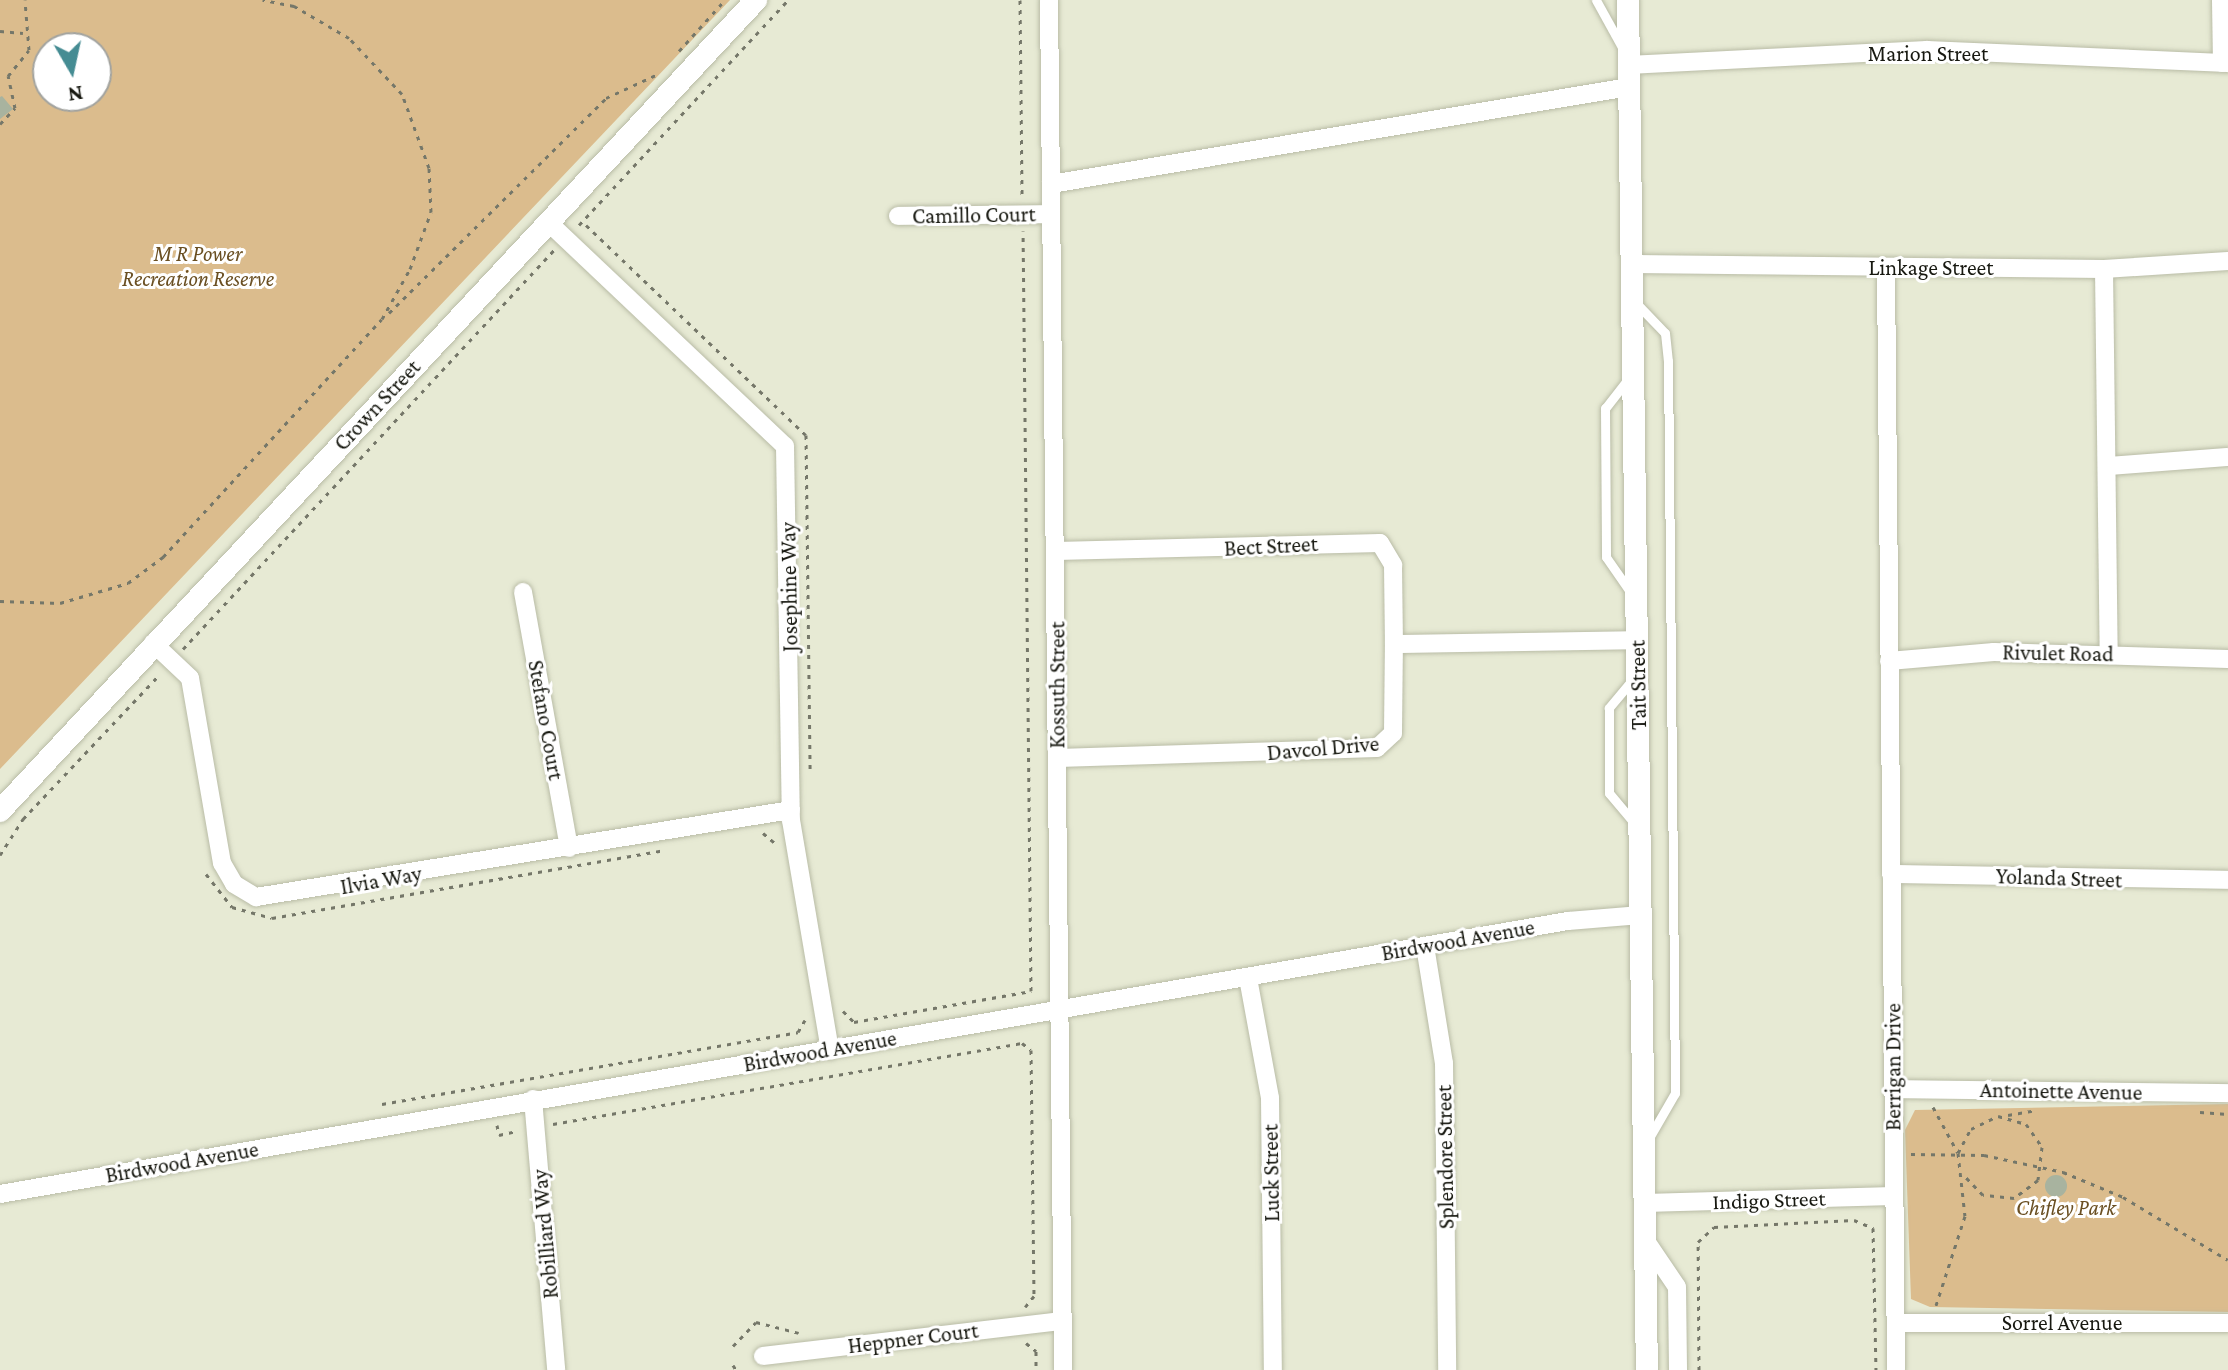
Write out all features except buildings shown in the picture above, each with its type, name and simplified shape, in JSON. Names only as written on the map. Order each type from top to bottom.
[{"type":"street","name":"Crown Street","points":[[0,811],[153,643],[756,0]]},
{"type":"street","name":"Kossuth Street","points":[[1049,0],[1063,1370]]},
{"type":"street","name":"Tait Street","points":[[1628,0],[1647,1370]]},
{"type":"street","points":[[2221,0],[2225,63]]},
{"type":"street","name":"Marion Street","points":[[1051,184],[1629,70],[1927,50],[2225,63]]},
{"type":"street","name":"Camillo Court","points":[[898,216],[1051,214]]},
{"type":"street","name":"Josephine Way","points":[[548,222],[785,446],[791,810],[830,1051]]},
{"type":"street","name":"Linkage Street","points":[[1633,264],[2104,269],[2228,261]]},
{"type":"street","name":"Berrigan Drive","points":[[1886,268],[1896,1370]]},
{"type":"street","points":[[2104,269],[2109,653]]},
{"type":"street","points":[[2108,466],[2228,457]]},
{"type":"street","name":"Bect Street","points":[[1056,551],[1380,543],[1393,565],[1394,644]]},
{"type":"street","name":"Stefano Court","points":[[523,592],[569,848]]},
{"type":"street","points":[[1394,644],[1638,640]]},
{"type":"street","name":"Ilvia Way","points":[[153,643],[173,660],[192,684],[222,863],[246,893],[273,899],[791,810]]},
{"type":"street","name":"Davcol Drive","points":[[1058,758],[1385,745],[1394,727],[1394,644]]},
{"type":"street","name":"Rivulet Road","points":[[1889,661],[2109,653],[2228,659]]},
{"type":"street","name":"Yolanda Street","points":[[1891,874],[2228,880]]},
{"type":"street","name":"Birdwood Avenue","points":[[0,1194],[533,1099],[830,1051],[1060,1007],[1425,946],[1641,915]]},
{"type":"street","name":"Splendore Street","points":[[1425,946],[1444,1063],[1447,1370]]},
{"type":"street","name":"Luck Street","points":[[1248,978],[1270,1098],[1273,1370]]},
{"type":"street","name":"Antoinette Avenue","points":[[1895,1089],[2228,1093]]},
{"type":"street","name":"Robilliard Way","points":[[533,1099],[556,1370]]},
{"type":"street","name":"Indigo Street","points":[[1645,1203],[1893,1196]]},
{"type":"street","points":[[1646,1241],[1677,1287],[1678,1370]]},
{"type":"street","name":"Heppner Court","points":[[763,1356],[1062,1321]]},
{"type":"street","name":"Sorrel Avenue","points":[[1896,1323],[2228,1323]]},
{"type":"lane","points":[[1596,0],[1629,70]]},
{"type":"lane","points":[[1634,302],[1668,342],[1675,1093],[1645,1143]]},
{"type":"lane","points":[[1635,366],[1606,401],[1605,427],[1607,563],[1637,602]]},
{"type":"lane","points":[[1638,670],[1608,715],[1610,797],[1640,830]]},
{"type":"path","points":[[0,124],[15,108],[8,76],[29,50],[25,33],[25,0]]},
{"type":"path","points":[[263,0],[294,6],[349,38],[402,94],[429,168],[431,212],[382,319]]},
{"type":"path","points":[[0,601],[60,603],[128,583],[163,557],[382,319],[598,105],[658,74],[725,0]]},
{"type":"path","points":[[0,855],[23,819],[566,238],[586,225],[788,0]]},
{"type":"path","points":[[382,1104],[798,1032],[805,1015],[842,1009],[854,1022],[1031,991],[1020,0]]},
{"type":"path","points":[[0,31],[25,33]]},
{"type":"path","points":[[586,225],[806,435],[810,780]]},
{"type":"path","points":[[159,675],[172,679]]},
{"type":"path","points":[[748,836],[763,833],[776,851],[795,848]]},
{"type":"path","points":[[204,861],[225,902],[266,918],[675,849]]},
{"type":"path","points":[[494,1106],[499,1135],[1022,1043],[1031,1050],[1034,1296],[1011,1308]]},
{"type":"path","points":[[1933,1103],[1958,1153],[1963,1174],[1962,1233],[1936,1305]]},
{"type":"path","points":[[1958,1153],[1971,1129],[2005,1115],[2037,1135],[2043,1167],[2028,1191],[2007,1199],[1977,1192],[1963,1174]]},
{"type":"path","points":[[517,1131],[518,1146]]},
{"type":"path","points":[[1908,1154],[1958,1153],[2043,1167],[2123,1197],[2228,1260]]},
{"type":"path","points":[[1699,1370],[1698,1242],[1714,1227],[1854,1220],[1873,1228],[1876,1370]]},
{"type":"path","points":[[733,1346],[756,1322],[802,1333]]},
{"type":"path","points":[[1036,1351],[1036,1370]]},
{"type":"green space","name":"M R Power Recreation Reserve","points":[[0,0],[730,0],[0,769]]},
{"type":"green space","name":"Chifley Park","points":[[2228,1104],[2228,1312],[1930,1307],[1911,1299],[1905,1130],[1915,1110]]}]
